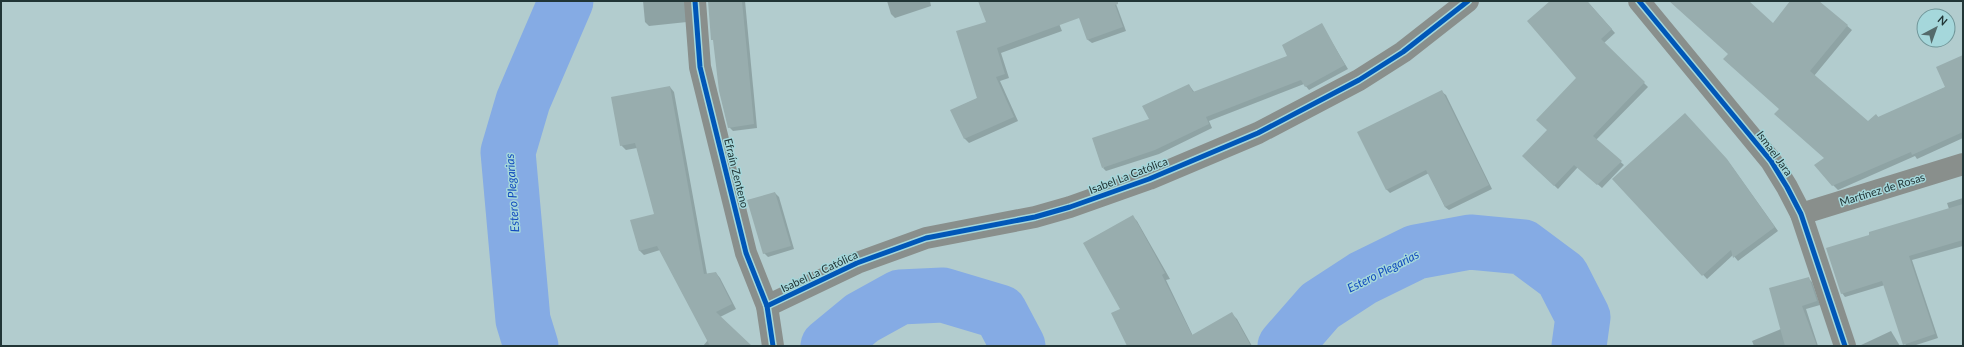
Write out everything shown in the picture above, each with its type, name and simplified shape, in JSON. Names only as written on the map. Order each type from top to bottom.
[{"type":"street","name":"Efraín Zenteno","points":[[695,1],[700,67],[746,253],[767,306],[773,346]]},
{"type":"street","name":"Isabel La Católica","points":[[767,306],[857,263],[926,238],[1035,217],[1070,208],[1149,179],[1258,133],[1359,80],[1403,52],[1468,1]]},
{"type":"street","name":"Ismael Jara","points":[[1639,1],[1771,161],[1787,186],[1801,214],[1845,346]]},
{"type":"street","name":"Martínez de Rosas","points":[[1801,214],[1963,164]]},
{"type":"building","points":[[708,1],[742,1],[754,124],[728,128],[719,91],[713,40],[711,40]]},
{"type":"building","points":[[978,1],[1118,1],[1118,4],[1115,5],[1123,27],[1087,40],[1079,18],[997,48],[1005,74],[996,77],[1014,117],[964,139],[950,110],[977,98],[956,31],[986,22]]},
{"type":"building","points":[[1550,1],[1587,1],[1612,29],[1601,39],[1645,82],[1593,136],[1622,161],[1597,185],[1574,165],[1554,186],[1522,156],[1547,130],[1536,120],[1576,78],[1527,21]]},
{"type":"building","points":[[1669,1],[1749,1],[1773,23],[1790,1],[1819,1],[1848,25],[1810,71],[1868,121],[1876,114],[1878,117],[1945,87],[1936,67],[1963,55],[1963,132],[1912,155],[1911,152],[1832,186],[1814,165],[1824,158],[1774,114],[1779,109],[1723,59],[1728,54]]},
{"type":"building","points":[[1322,23],[1345,65],[1305,87],[1301,80],[1206,117],[1209,124],[1155,150],[1102,168],[1092,138],[1149,119],[1142,106],[1189,84],[1193,92],[1287,56],[1282,45]]},
{"type":"building","points":[[670,86],[704,274],[716,272],[732,304],[716,312],[752,346],[710,346],[657,246],[639,251],[630,220],[654,214],[635,143],[620,146],[611,97]]},
{"type":"building","points":[[1442,90],[1489,185],[1445,207],[1426,170],[1386,190],[1357,132]]},
{"type":"building","points":[[1685,113],[1727,159],[1775,227],[1733,258],[1731,250],[1702,276],[1612,179]]},
{"type":"building","points":[[775,192],[791,246],[763,254],[747,200]]},
{"type":"building","points":[[1963,204],[1963,240],[1909,256],[1935,334],[1903,345],[1882,281],[1841,294],[1826,248],[1869,235],[1869,232]]},
{"type":"building","points":[[1133,215],[1165,273],[1162,275],[1192,335],[1232,312],[1251,346],[1127,346],[1111,313],[1120,309],[1083,243]]},
{"type":"building","points":[[1809,277],[1817,301],[1802,306],[1817,346],[1785,346],[1769,288]]},
{"type":"waterway","name":"Estero Plegarias","points":[[531,346],[523,320],[508,152],[523,101],[566,1]]},
{"type":"waterway","name":"Estero Plegarias","points":[[1285,346],[1320,306],[1363,278],[1416,252],[1470,242],[1523,247],[1562,276],[1583,317],[1579,346]]},
{"type":"waterway","name":"Estero Plegarias","points":[[828,346],[862,318],[900,297],[943,295],[1000,312],[1018,346]]},
{"type":"cycle path","points":[[695,1],[700,67],[746,253],[767,306],[773,346]]},
{"type":"cycle path","points":[[767,306],[857,263],[926,238],[1035,217],[1070,207],[1149,179],[1258,133],[1359,80],[1403,52],[1468,1]]},
{"type":"cycle path","points":[[1639,1],[1771,161],[1787,187],[1801,214],[1845,346]]}]
